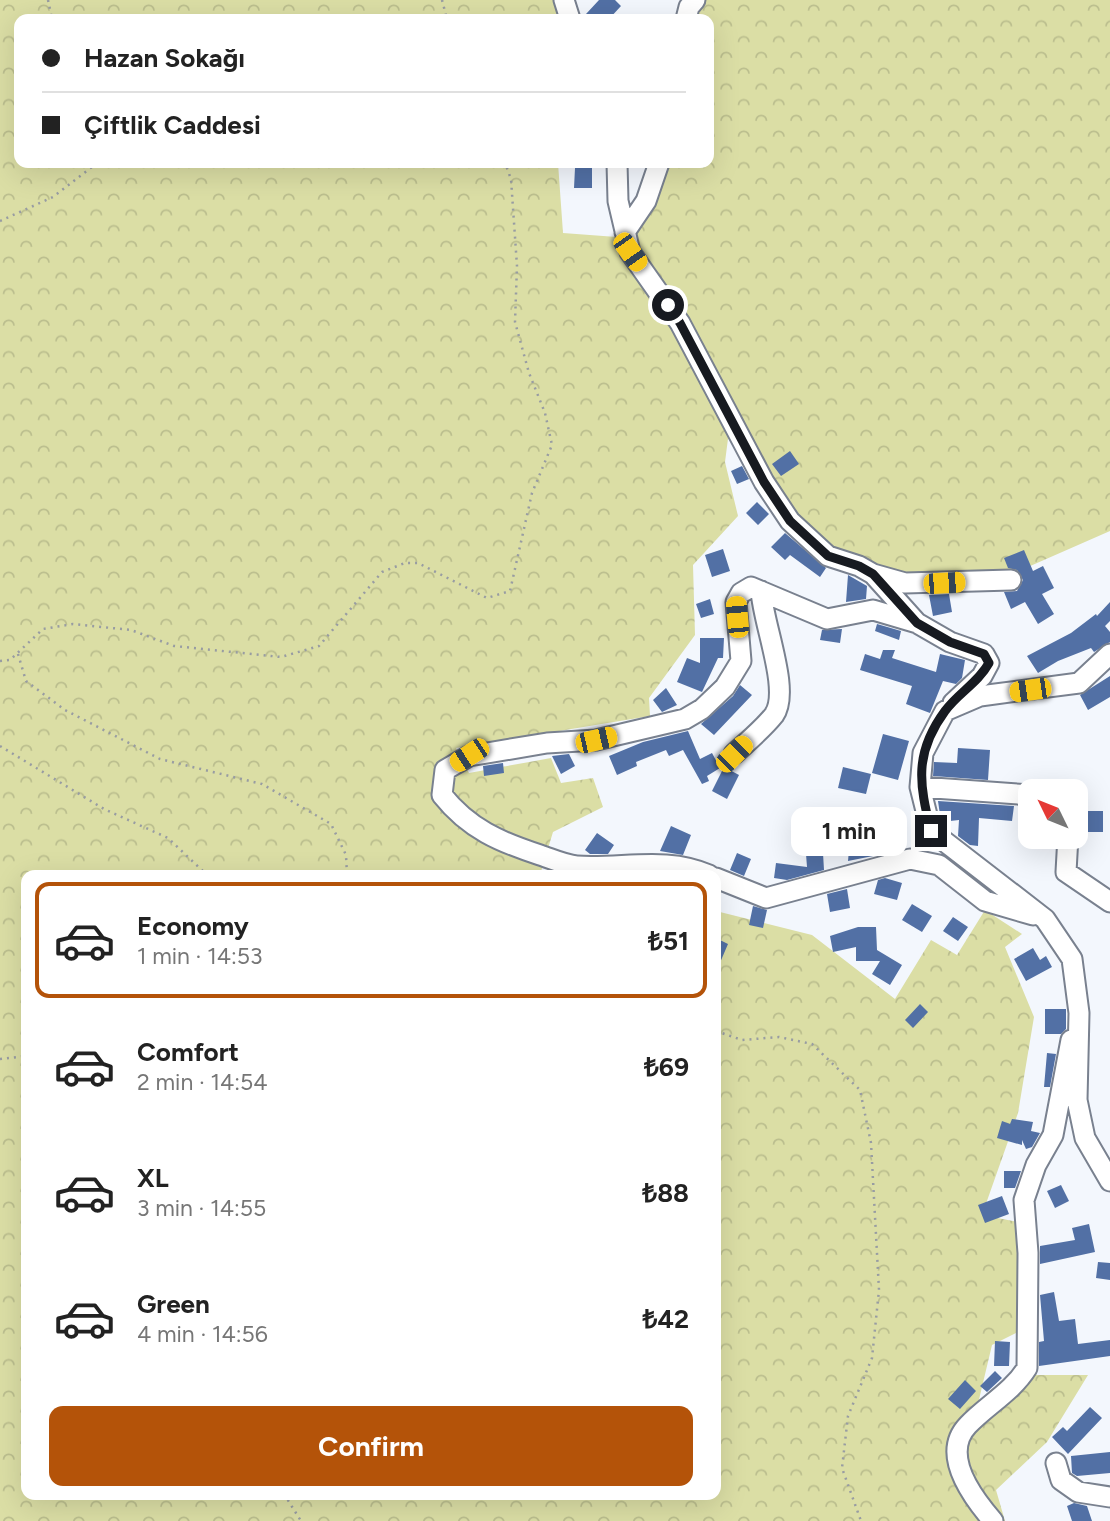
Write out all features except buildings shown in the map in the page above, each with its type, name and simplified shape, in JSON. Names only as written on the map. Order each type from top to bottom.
[{"type":"street","points":[[617,168],[618,201],[630,252],[680,323],[764,482],[790,521],[828,556],[905,583],[1011,580]]},
{"type":"street","points":[[625,232],[646,201],[657,168]]},
{"type":"street","points":[[873,574],[917,623]]},
{"type":"street","points":[[698,870],[688,865],[574,866],[503,843],[478,831],[457,814],[442,795],[446,770],[469,755],[547,743],[596,740],[685,719],[702,709],[724,687],[741,661],[736,602],[741,593],[751,587],[827,619],[873,610],[917,623],[950,642],[984,654],[989,663],[982,676],[945,711],[923,752],[920,787],[931,831],[1045,919],[1072,959],[1079,1013],[1077,1100],[1085,1138],[1110,1181]]},
{"type":"street","points":[[734,754],[775,714],[781,685],[762,614],[761,591]]},
{"type":"street","points":[[945,711],[980,696],[1079,683],[1110,654]]},
{"type":"street","points":[[920,787],[1018,794]]},
{"type":"street","points":[[1067,849],[1066,872],[1110,902]]},
{"type":"street","points":[[721,880],[766,898],[910,859],[939,865],[985,901],[1045,919]]},
{"type":"street","points":[[993,1521],[962,1480],[958,1445],[966,1426],[994,1404],[1027,1368],[1028,1253],[1024,1200],[1036,1166],[1053,1135],[1066,1055],[1079,1013]]},
{"type":"street","points":[[1056,1463],[1061,1480],[1078,1492],[1110,1497]]},
{"type":"path","points":[[0,221],[53,197],[91,168]]},
{"type":"path","points":[[0,661],[10,660],[43,629],[74,624],[131,630],[174,646],[281,657],[319,646],[382,572],[405,563],[418,564],[487,598],[510,591],[532,493],[552,445],[545,413],[529,373],[515,321],[517,266],[511,179],[507,168]]},
{"type":"path","points":[[18,654],[26,681],[65,710],[160,759],[262,785],[331,824],[346,855],[347,870]]},
{"type":"path","points":[[0,746],[104,809],[168,838],[202,870]]},
{"type":"path","points":[[721,1033],[742,1040],[779,1037],[812,1044],[860,1090],[871,1143],[878,1290],[872,1358],[848,1416],[842,1468],[861,1521]]},
{"type":"path","points":[[0,1059],[21,1057]]},
{"type":"path","points":[[288,1500],[300,1520]]},
{"type":"green space","points":[[0,0],[566,0],[580,14],[14,14],[14,168],[558,168],[563,233],[630,238],[653,168],[714,168],[714,14],[677,14],[693,0],[1110,0],[1110,531],[985,586],[893,576],[808,535],[729,431],[725,462],[738,516],[693,565],[695,635],[649,698],[650,716],[456,748],[469,773],[551,758],[561,783],[593,778],[603,807],[553,832],[542,870],[21,870],[21,1500],[721,1500],[721,912],[812,935],[895,999],[931,940],[957,955],[985,910],[1022,934],[1005,947],[1034,1017],[1018,1113],[982,1215],[1028,1224],[1026,1328],[992,1345],[977,1408],[1033,1375],[1088,1375],[1047,1442],[996,1490],[1005,1521],[0,1521]]},
{"type":"route","points":[[668,305],[764,482],[790,521],[828,556],[859,566],[873,574],[917,623],[950,642],[984,654],[989,663],[982,676],[945,711],[923,752],[920,787],[931,831]]}]
